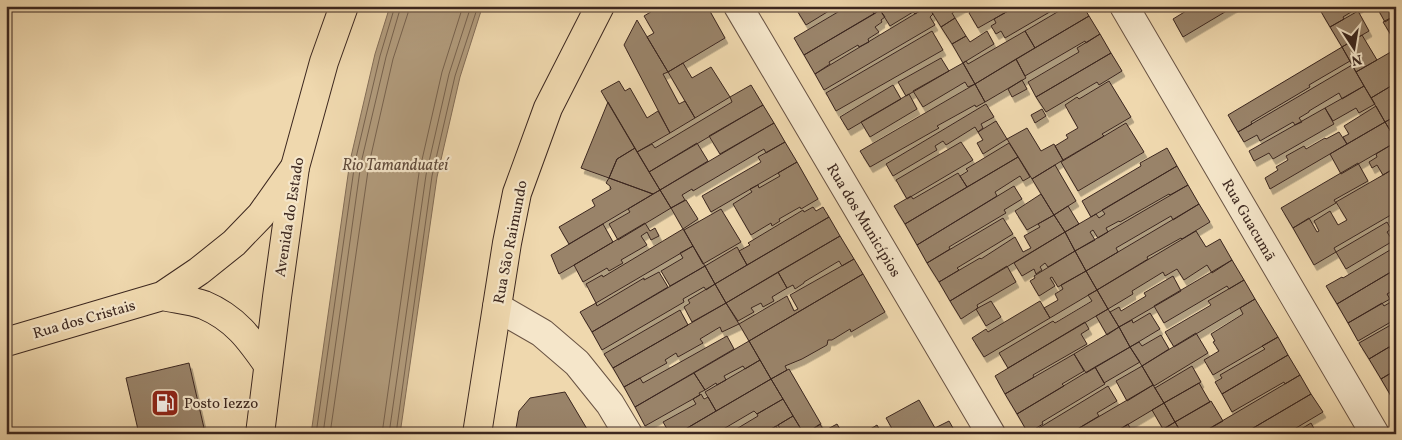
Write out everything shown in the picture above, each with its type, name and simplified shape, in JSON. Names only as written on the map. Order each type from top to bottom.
[{"type":"main road","name":"Avenida do Estado","points":[[260,434],[295,167],[324,62],[344,6]]},
{"type":"main road","name":"Rua São Raimundo","points":[[477,434],[517,193],[548,108],[600,6]]},
{"type":"main road","name":"Rua dos Cristais","points":[[6,342],[162,296],[199,271],[234,243],[261,215],[295,167]]},
{"type":"main road","name":"Rua dos Cristais","points":[[162,296],[203,305],[226,318],[242,331],[268,365]]},
{"type":"street","name":"Rua dos Municípios","points":[[738,6],[991,434]]},
{"type":"street","name":"Rua Guacumã","points":[[1124,6],[1375,434]]},
{"type":"street","points":[[497,307],[542,333],[577,363],[610,404],[628,434]]},
{"type":"water","name":"Rio Tamanduateí","points":[[390,6],[483,6],[460,77],[437,177],[400,434],[311,434],[350,161],[375,54]]},
{"type":"building","points":[[652,6],[707,6],[725,38],[668,72],[647,37],[654,33],[644,16],[654,10]]},
{"type":"building","points":[[800,6],[837,6],[806,25],[796,9]]},
{"type":"building","points":[[848,6],[870,6],[874,14],[804,55],[794,38]]},
{"type":"building","points":[[870,6],[886,6],[874,14]]},
{"type":"building","points":[[886,6],[928,6],[915,14],[913,12],[890,26],[880,10]]},
{"type":"building","points":[[928,6],[933,14],[930,17],[935,25],[824,90],[815,74]]},
{"type":"building","points":[[928,6],[964,6],[952,13],[955,18],[941,27]]},
{"type":"building","points":[[977,6],[1017,6],[978,28],[969,13]]},
{"type":"building","points":[[1017,6],[1060,6],[1005,38],[1001,31],[996,34],[991,26],[996,23],[994,19]]},
{"type":"building","points":[[1060,6],[1083,6],[1089,16],[1035,48],[1025,31],[1059,11],[1057,8]]},
{"type":"building","points":[[1200,6],[1235,6],[1183,37],[1173,19],[1191,8],[1192,11]]},
{"type":"building","points":[[1325,6],[1361,6],[1330,27],[1320,10]]},
{"type":"building","points":[[1376,6],[1396,6],[1396,15],[1385,22]]},
{"type":"building","points":[[880,10],[885,17],[875,27],[879,32],[868,39],[869,42],[859,47],[858,45],[829,62],[830,64],[815,74],[804,55]]},
{"type":"building","points":[[1358,11],[1369,31],[1342,47],[1330,27]]},
{"type":"building","points":[[1396,15],[1396,43],[1383,22]]},
{"type":"building","points":[[1089,16],[1100,34],[1025,76],[1016,59]]},
{"type":"building","points":[[955,18],[966,36],[952,44],[941,27]]},
{"type":"building","points":[[637,20],[668,72],[663,74],[679,104],[685,101],[695,118],[670,133],[624,45]]},
{"type":"building","points":[[932,31],[943,50],[836,111],[826,93]]},
{"type":"building","points":[[987,31],[994,44],[963,63],[952,44],[966,36],[970,42]]},
{"type":"building","points":[[1025,31],[1035,48],[975,84],[963,63],[966,61],[968,64]]},
{"type":"building","points":[[1100,34],[1111,53],[1036,97],[1028,82],[1079,52],[1077,48]]},
{"type":"building","points":[[1362,35],[1377,60],[1356,72],[1342,47]]},
{"type":"building","points":[[1342,47],[1350,61],[1309,85],[1310,87],[1251,122],[1252,124],[1238,132],[1228,115]]},
{"type":"building","points":[[1396,49],[1396,70],[1390,73],[1396,83],[1371,98],[1356,72]]},
{"type":"building","points":[[1111,53],[1122,71],[1099,85],[1097,82],[1046,112],[1036,97]]},
{"type":"building","points":[[941,58],[949,71],[906,96],[898,82]]},
{"type":"building","points":[[1016,59],[1026,78],[985,102],[975,84]]},
{"type":"building","points":[[683,63],[692,78],[711,67],[730,97],[695,118],[668,72]]},
{"type":"building","points":[[963,63],[975,84],[968,87],[965,82],[923,107],[913,91]]},
{"type":"building","points":[[1352,65],[1364,86],[1342,99],[1339,93],[1299,118],[1302,122],[1295,125],[1293,122],[1260,141],[1257,135],[1244,142],[1238,132]]},
{"type":"building","points":[[1022,80],[1027,89],[1012,97],[1008,89]]},
{"type":"building","points":[[619,81],[625,91],[630,88],[647,118],[658,111],[670,133],[637,152],[601,91]]},
{"type":"building","points":[[1109,81],[1131,117],[1102,134],[1104,136],[1063,160],[1055,146],[1068,138],[1066,135],[1078,128],[1065,105]]},
{"type":"building","points":[[1396,83],[1396,116],[1385,122],[1371,98]]},
{"type":"building","points":[[975,84],[985,102],[976,107],[975,105],[937,126],[939,128],[870,167],[860,151]]},
{"type":"building","points":[[751,85],[763,105],[649,172],[637,152],[652,144],[655,148],[732,102],[730,97]]},
{"type":"building","points":[[893,85],[901,99],[848,130],[840,117]]},
{"type":"building","points":[[1364,86],[1375,104],[1359,113],[1356,108],[1333,121],[1325,108]]},
{"type":"building","points":[[909,94],[917,109],[870,137],[861,122]]},
{"type":"building","points":[[608,102],[635,148],[617,159],[609,178],[581,168]]},
{"type":"building","points":[[986,104],[994,117],[981,124],[983,128],[978,132],[975,127],[946,145],[943,141],[935,146],[937,150],[893,176],[886,164]]},
{"type":"building","points":[[763,105],[774,123],[720,154],[709,136]]},
{"type":"building","points":[[1376,106],[1385,122],[1347,144],[1343,137],[1349,134],[1344,126]]},
{"type":"building","points":[[1325,108],[1334,124],[1273,159],[1269,153],[1254,161],[1249,151]]},
{"type":"building","points":[[1042,109],[1046,116],[1035,123],[1031,115]]},
{"type":"building","points":[[1396,116],[1396,136],[1394,137],[1385,122]]},
{"type":"building","points":[[996,121],[1007,139],[983,154],[977,143],[983,140],[978,132]]},
{"type":"building","points":[[1385,122],[1396,142],[1341,174],[1330,154]]},
{"type":"building","points":[[774,123],[785,142],[766,153],[764,149],[693,191],[692,189],[682,195],[685,200],[671,208],[660,190]]},
{"type":"building","points":[[1126,123],[1144,152],[1078,191],[1061,162]]},
{"type":"building","points":[[1027,128],[1041,151],[1054,144],[1063,160],[1032,179],[1007,139]]},
{"type":"building","points":[[1339,132],[1347,144],[1270,189],[1265,178],[1278,170],[1276,167],[1288,160],[1286,156],[1304,146],[1306,149]]},
{"type":"building","points":[[785,142],[797,162],[711,212],[702,196],[761,162],[758,157]]},
{"type":"building","points":[[961,142],[973,160],[907,199],[896,180]]},
{"type":"building","points":[[1396,142],[1396,167],[1383,175],[1377,165],[1372,168],[1369,162],[1377,157],[1376,154]]},
{"type":"building","points":[[697,143],[708,161],[660,190],[649,172]]},
{"type":"building","points":[[1009,143],[1018,157],[967,187],[960,176],[968,171],[966,169]]},
{"type":"building","points":[[635,148],[660,190],[653,194],[609,178],[617,159]]},
{"type":"building","points":[[1167,148],[1177,166],[1091,217],[1082,201],[1141,166],[1140,163]]},
{"type":"building","points":[[1018,157],[1030,177],[1023,181],[1020,176],[995,192],[997,196],[917,245],[905,224]]},
{"type":"building","points":[[797,162],[818,199],[779,219],[780,221],[772,226],[771,223],[751,235],[733,204],[752,192],[750,189],[758,185],[759,188],[780,176],[778,173]]},
{"type":"building","points":[[1358,163],[1368,181],[1334,200],[1336,203],[1293,228],[1281,208]]},
{"type":"building","points":[[1055,165],[1076,201],[1054,215],[1032,179]]},
{"type":"building","points":[[1177,166],[1188,185],[1106,228],[1108,232],[1098,238],[1093,230],[1090,232],[1095,240],[1075,251],[1065,232],[1096,214],[1099,218],[1105,214],[1102,210]]},
{"type":"building","points":[[1390,171],[1396,180],[1396,212],[1334,248],[1336,252],[1314,265],[1293,228],[1309,218],[1317,232],[1319,231],[1314,221],[1330,211],[1338,225],[1347,220],[1336,202]]},
{"type":"building","points":[[958,173],[967,187],[905,224],[894,206],[911,196],[913,199]]},
{"type":"building","points":[[609,178],[653,194],[569,244],[559,227],[595,206],[592,200],[611,189],[606,183]]},
{"type":"building","points":[[1188,185],[1199,204],[1173,220],[1171,216],[1116,248],[1118,252],[1086,271],[1075,251]]},
{"type":"building","points":[[1014,186],[1022,199],[1004,210],[1006,213],[949,247],[950,249],[927,263],[917,245]]},
{"type":"building","points":[[660,190],[671,208],[618,240],[609,224],[630,212],[628,209]]},
{"type":"building","points":[[1041,194],[1054,215],[1027,230],[1015,211]]},
{"type":"building","points":[[686,200],[698,219],[683,229],[671,208]]},
{"type":"building","points":[[1199,204],[1210,222],[1147,257],[1148,259],[1097,290],[1086,271]]},
{"type":"building","points":[[1068,206],[1079,224],[1065,232],[1054,215]]},
{"type":"building","points":[[813,207],[816,211],[823,207],[829,217],[747,265],[739,251],[750,245],[748,243],[803,210],[804,212]]},
{"type":"building","points":[[721,209],[741,242],[703,264],[684,230]]},
{"type":"building","points":[[1054,215],[1065,232],[950,301],[939,282],[981,259],[1015,237],[1023,252],[1031,248],[1024,236],[1040,227],[1038,224]]},
{"type":"building","points":[[829,217],[840,236],[726,303],[715,284]]},
{"type":"building","points":[[1003,218],[1013,234],[957,268],[959,270],[939,282],[927,263]]},
{"type":"building","points":[[1387,222],[1391,229],[1387,232],[1393,241],[1346,269],[1336,252]]},
{"type":"building","points":[[645,223],[650,231],[655,228],[659,236],[651,240],[647,232],[641,236],[647,245],[621,260],[623,263],[609,271],[607,268],[583,282],[574,265]]},
{"type":"building","points":[[603,224],[613,242],[559,274],[551,255]]},
{"type":"building","points":[[683,229],[693,246],[596,303],[586,284],[602,275],[603,277]]},
{"type":"building","points":[[1196,231],[1206,247],[1220,239],[1232,260],[1212,273],[1207,265],[1184,280],[1177,269],[1165,276],[1163,272],[1132,291],[1133,294],[1108,309],[1097,290]]},
{"type":"building","points":[[1065,232],[1075,251],[1048,267],[1045,263],[1040,267],[1042,270],[1036,274],[1034,269],[1022,276],[1014,263]]},
{"type":"building","points":[[840,236],[854,259],[842,266],[839,261],[795,289],[793,285],[787,288],[778,272]]},
{"type":"building","points":[[693,246],[705,266],[670,286],[661,271],[683,258],[680,253]]},
{"type":"building","points":[[737,247],[747,265],[715,284],[705,266]]},
{"type":"building","points":[[1390,250],[1396,260],[1396,269],[1337,304],[1326,286]]},
{"type":"building","points":[[1075,251],[1086,271],[1058,287],[1052,277],[1050,278],[1055,286],[1039,296],[1030,281],[1035,278],[1034,276]]},
{"type":"building","points":[[854,259],[863,274],[749,341],[739,324],[787,296],[794,311],[798,309],[790,295]]},
{"type":"building","points":[[1232,260],[1244,280],[1229,289],[1227,286],[1164,323],[1154,306]]},
{"type":"building","points":[[705,266],[715,284],[706,290],[704,287],[683,299],[684,302],[602,350],[592,332]]},
{"type":"building","points":[[1007,266],[1016,282],[977,305],[978,308],[961,319],[950,301]]},
{"type":"building","points":[[1396,269],[1396,289],[1387,294],[1390,299],[1348,323],[1337,304]]},
{"type":"building","points":[[1086,271],[1097,290],[1050,318],[1044,308],[1058,300],[1055,294],[1063,289],[1061,285]]},
{"type":"building","points":[[659,272],[668,287],[592,332],[580,312],[596,303],[597,306],[644,278],[644,280]]},
{"type":"building","points":[[778,272],[787,288],[772,297],[774,301],[763,307],[761,303],[751,308],[754,312],[738,321],[726,303]]},
{"type":"building","points":[[863,274],[885,312],[851,332],[850,329],[832,340],[828,340],[827,345],[785,366],[787,370],[771,379],[749,341]]},
{"type":"building","points":[[1173,276],[1181,291],[1119,327],[1110,312],[1119,307],[1121,311],[1146,296],[1144,293]]},
{"type":"building","points":[[1244,280],[1255,299],[1174,347],[1165,332],[1211,305],[1208,301]]},
{"type":"building","points":[[715,284],[726,303],[692,322],[684,307],[690,303],[688,300]]},
{"type":"building","points":[[1097,290],[1108,309],[1008,368],[999,353],[1053,321],[1055,323],[1092,301],[1088,295]]},
{"type":"building","points":[[1255,299],[1278,337],[1213,375],[1204,360],[1219,351],[1213,342],[1215,341],[1211,334],[1243,314],[1240,308]]},
{"type":"building","points":[[1396,299],[1396,319],[1358,341],[1348,323],[1382,303],[1384,306]]},
{"type":"building","points":[[991,301],[1001,317],[986,326],[976,309]]},
{"type":"building","points":[[1040,301],[1050,318],[984,357],[972,338],[986,329],[988,332]]},
{"type":"building","points":[[726,303],[739,324],[722,332],[720,327],[700,339],[703,343],[678,357],[676,353],[665,360],[667,363],[624,387],[613,368]]},
{"type":"building","points":[[1108,309],[1119,327],[1107,335],[1096,316]]},
{"type":"building","points":[[680,310],[688,325],[613,368],[604,354]]},
{"type":"building","points":[[1150,313],[1160,329],[1130,347],[1119,327],[1132,320],[1133,323]]},
{"type":"building","points":[[1085,322],[1089,329],[1081,334],[1087,344],[1033,375],[1034,377],[1005,394],[995,376]]},
{"type":"building","points":[[1396,322],[1396,343],[1369,359],[1359,343]]},
{"type":"building","points":[[1119,327],[1130,347],[1086,373],[1074,354]]},
{"type":"building","points":[[1196,333],[1208,353],[1154,386],[1142,366]]},
{"type":"building","points":[[1161,335],[1169,349],[1142,366],[1130,347],[1139,342],[1142,346]]},
{"type":"building","points":[[727,336],[734,349],[635,407],[624,387],[640,378],[643,383]]},
{"type":"building","points":[[1278,337],[1288,355],[1222,394],[1215,382],[1222,378],[1220,375],[1265,349],[1262,346]]},
{"type":"building","points":[[749,341],[760,360],[745,369],[743,366],[724,376],[726,380],[717,385],[716,383],[705,390],[694,373]]},
{"type":"building","points":[[1130,347],[1140,362],[1104,383],[1095,367]]},
{"type":"building","points":[[1389,347],[1391,350],[1396,347],[1396,370],[1381,379],[1369,359]]},
{"type":"building","points":[[1074,354],[1084,371],[1062,384],[1064,386],[1017,414],[1005,394]]},
{"type":"building","points":[[1288,355],[1300,375],[1232,412],[1222,394]]},
{"type":"building","points":[[760,360],[771,379],[716,411],[705,392]]},
{"type":"building","name":"Posto Iezzo","points":[[189,363],[204,428],[181,434],[139,434],[126,378]]},
{"type":"building","points":[[1142,366],[1153,385],[1127,401],[1116,381]]},
{"type":"building","points":[[1192,366],[1201,382],[1164,403],[1155,388]]},
{"type":"building","points":[[1095,367],[1105,384],[1042,422],[1043,424],[1028,433],[1017,414]]},
{"type":"building","points":[[789,369],[821,424],[805,434],[771,379]]},
{"type":"building","points":[[1396,370],[1396,394],[1391,396],[1381,379]]},
{"type":"building","points":[[694,373],[705,390],[699,393],[700,395],[645,426],[635,407]]},
{"type":"building","points":[[1300,375],[1311,394],[1243,434],[1200,434]]},
{"type":"building","points":[[771,379],[783,399],[757,414],[754,411],[713,434],[677,434]]},
{"type":"building","points":[[1199,383],[1210,402],[1175,422],[1164,403]]},
{"type":"building","points":[[1153,385],[1164,403],[1112,434],[1069,434]]},
{"type":"building","points":[[1108,386],[1117,401],[1097,413],[1099,416],[1069,434],[1029,434]]},
{"type":"building","points":[[565,392],[590,434],[515,434],[519,411],[530,398]]},
{"type":"building","points":[[701,394],[704,399],[708,397],[716,411],[677,434],[670,434],[663,422],[696,404],[693,399]]},
{"type":"building","points":[[1311,394],[1323,412],[1286,434],[1243,434]]},
{"type":"building","points":[[783,399],[793,416],[763,434],[728,434],[758,416],[757,414]]},
{"type":"building","points":[[919,400],[935,428],[949,421],[953,428],[942,434],[895,434],[886,418]]},
{"type":"building","points":[[1211,401],[1223,421],[1200,434],[1182,434],[1175,422]]},
{"type":"building","points":[[1164,403],[1175,422],[1163,429],[1152,410]]},
{"type":"building","points":[[793,416],[804,434],[783,434],[778,425]]},
{"type":"building","points":[[1175,422],[1182,434],[1162,434],[1161,431]]},
{"type":"building","points":[[1311,423],[1317,434],[1293,434]]},
{"type":"building","points":[[820,424],[824,431],[837,424],[843,434],[805,434]]},
{"type":"building","points":[[1128,424],[1133,434],[1112,434]]},
{"type":"building","points":[[877,425],[882,434],[862,434]]},
{"type":"building","points":[[776,426],[780,434],[763,434]]},
{"type":"building","points":[[953,428],[956,434],[942,434]]},
{"type":"place","name":"Posto Iezzo","points":[[165,403]]}]
